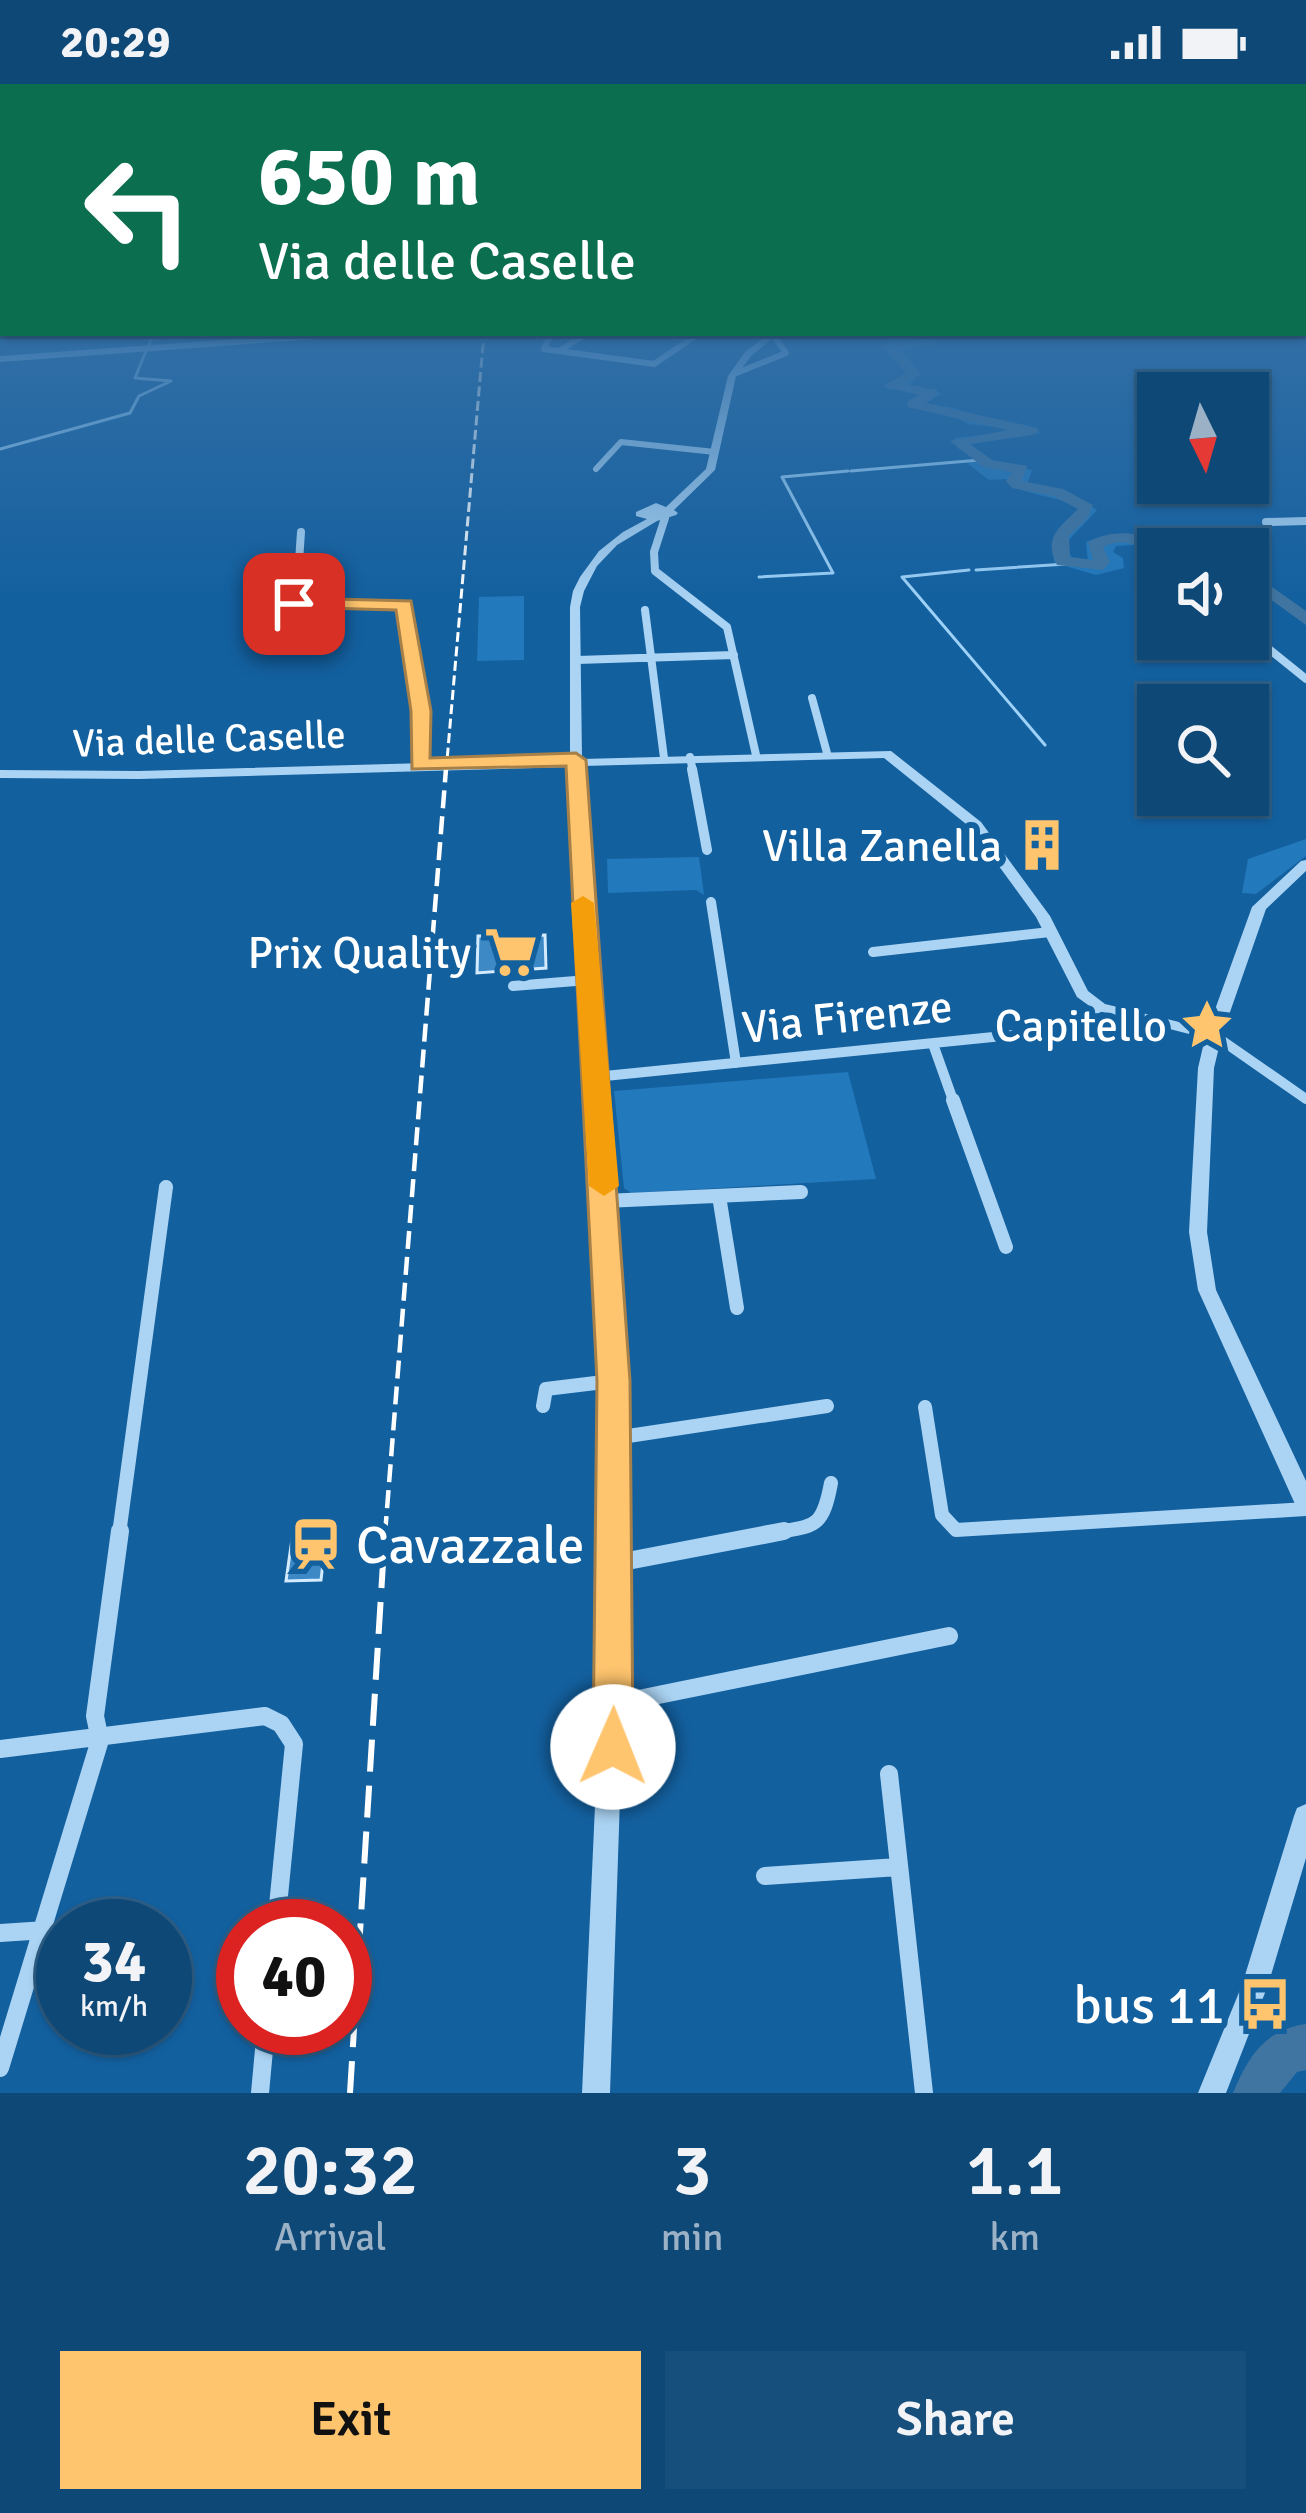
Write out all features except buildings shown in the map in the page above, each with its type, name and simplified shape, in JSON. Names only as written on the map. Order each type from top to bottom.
[{"type":"street","points":[[596,2093],[617,1563],[605,1201],[576,760],[579,583],[592,563],[631,530],[705,478],[724,415]]},
{"type":"street","points":[[596,469],[621,442],[715,452]]},
{"type":"street","points":[[631,530],[639,514],[660,513],[689,492]]},
{"type":"street","points":[[660,513],[655,571],[676,593],[727,627],[756,755]]},
{"type":"street","points":[[1266,522],[1306,521]]},
{"type":"street","points":[[301,532],[296,605],[404,605],[421,711],[419,765]]},
{"type":"street","points":[[645,610],[664,758]]},
{"type":"street","points":[[1269,649],[1306,679]]},
{"type":"street","points":[[577,660],[734,655]]},
{"type":"street","points":[[812,698],[827,753]]},
{"type":"street","name":"Via delle Caselle","points":[[0,774],[139,775],[872,752],[899,760],[976,825],[1050,932],[1082,994],[1100,1007]]},
{"type":"street","points":[[690,757],[707,850]]},
{"type":"street","points":[[925,1407],[942,1515],[956,1530],[1306,1507],[1222,1327],[1200,1266],[1203,1120],[1214,1035],[1259,907],[1306,864]]},
{"type":"street","points":[[711,902],[736,1064]]},
{"type":"street","points":[[873,952],[1050,932]]},
{"type":"street","points":[[513,986],[588,980]]},
{"type":"street","points":[[1100,1007],[1214,1035],[1306,1099]]},
{"type":"street","name":"Via Firenze","points":[[595,1077],[1032,1033],[1100,1007]]},
{"type":"street","name":"Via Firenze","points":[[933,1043],[1006,1247]]},
{"type":"street","points":[[55,1899],[100,1740],[95,1716],[166,1187]]},
{"type":"street","points":[[605,1201],[801,1192]]},
{"type":"street","points":[[719,1196],[737,1308]]},
{"type":"street","points":[[543,1406],[546,1389],[614,1381]]},
{"type":"street","points":[[614,1438],[827,1406]]},
{"type":"street","points":[[617,1563],[818,1524],[825,1516],[831,1483]]},
{"type":"street","points":[[614,1704],[950,1636]]},
{"type":"street","points":[[0,1749],[266,1716],[281,1724],[294,1744],[279,1899]]},
{"type":"street","points":[[889,1774],[923,2093]]},
{"type":"street","points":[[1212,2093],[1255,1985],[1306,1816]]},
{"type":"street","points":[[765,1876],[898,1867]]},
{"type":"street","points":[[0,1933],[36,1931]]},
{"type":"street","points":[[0,2068],[36,1960]]},
{"type":"street","points":[[260,2093],[264,2055]]},
{"type":"shaded area","points":[[951,415],[1027,425],[1041,433],[969,444],[990,460],[1032,470],[1027,485],[1072,494],[1097,510],[1065,544],[1073,560],[1088,562],[1086,542],[1119,535],[1137,537],[1137,546],[1116,546],[1113,552],[1123,558],[1124,568],[1096,575],[1055,563],[1056,537],[1083,509],[1021,489],[1006,479],[989,480],[968,464],[975,459],[958,448],[954,438],[1027,430],[968,424]]},
{"type":"shaded area","points":[[524,596],[524,660],[477,661],[479,597]]},
{"type":"shaded area","points":[[1306,839],[1306,856],[1256,894],[1242,893],[1248,859]]},
{"type":"shaded area","points":[[699,857],[704,895],[696,890],[608,893],[607,859]]},
{"type":"shaded area","points":[[848,1072],[876,1179],[631,1193],[624,1188],[614,1091]]},
{"type":"waterway","points":[[0,449],[124,415]]},
{"type":"waterway","points":[[960,415],[1032,431],[957,441],[988,464],[1022,469],[1014,481],[1017,485],[1057,492],[1087,508],[1058,542],[1063,561],[1097,566],[1102,562],[1094,546],[1101,541],[1137,540]]},
{"type":"waterway","points":[[851,471],[980,460]]},
{"type":"waterway","points":[[759,577],[833,573],[782,477],[848,471]]},
{"type":"waterway","points":[[976,570],[1067,564]]},
{"type":"waterway","points":[[969,570],[902,577],[1045,745]]},
{"type":"waterway","points":[[1269,591],[1306,620]]},
{"type":"waterway","points":[[1256,2093],[1281,2056],[1306,2047]]},
{"type":"railway","points":[[446,772],[477,415]]},
{"type":"railway","points":[[385,1534],[446,769]]},
{"type":"railway","points":[[350,2093],[385,1531]]},
{"type":"slow traffic","points":[[583,903],[604,1186]]},
{"type":"place","name":"Villa Zanella","points":[[1042,845]]},
{"type":"place","name":"Prix Quality","points":[[511,952]]},
{"type":"place","name":"Capitello","points":[[1207,1025]]},
{"type":"place","name":"Cavazzale","points":[[316,1544]]},
{"type":"place","name":"bus 11","points":[[1265,2004]]},
{"type":"route","points":[[294,604],[306,608],[404,605],[421,711],[419,765],[576,760],[614,1381],[613,1747]]}]
